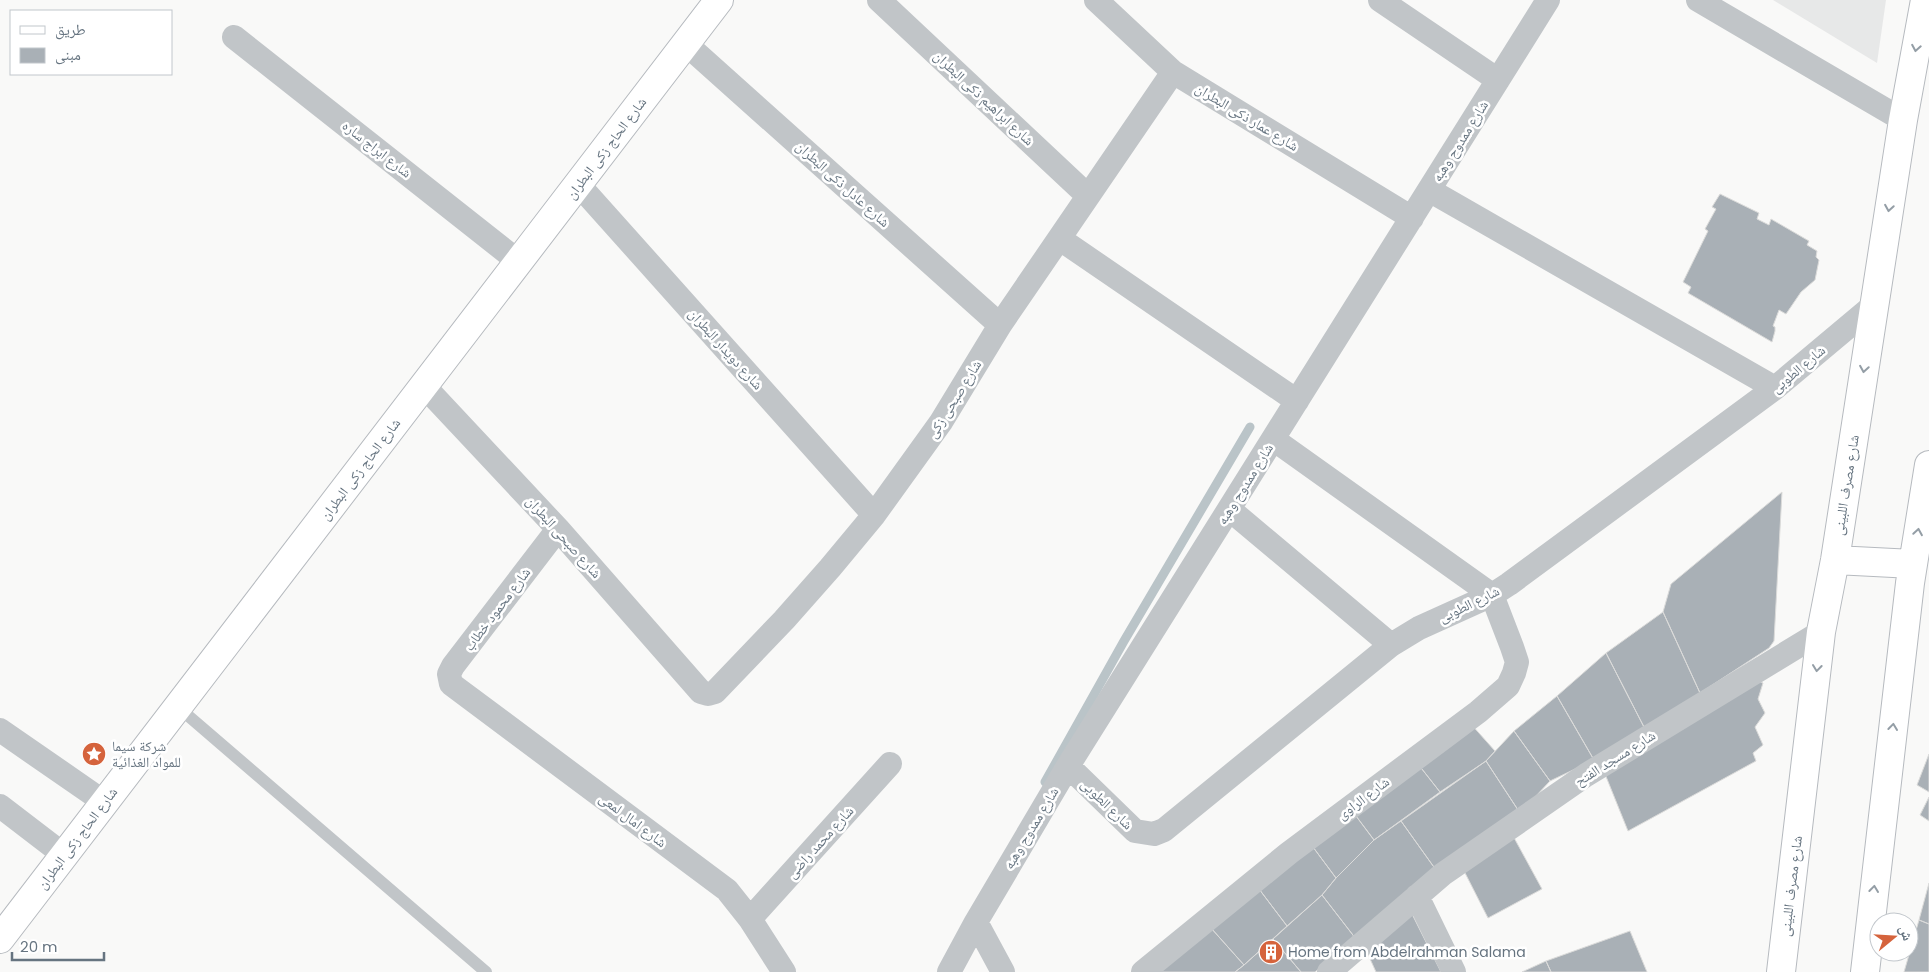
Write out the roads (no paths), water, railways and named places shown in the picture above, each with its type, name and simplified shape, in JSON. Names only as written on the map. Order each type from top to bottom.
[{"type":"main road","name":"شارع الحاج زكى البطران","points":[[0,939],[719,0]]},
{"type":"main road","name":"شارع مصرف اللبينى","points":[[1781,972],[1821,632],[1833,569],[1903,120],[1924,0]]},
{"type":"main road","points":[[1865,972],[1911,573],[1929,465]]},
{"type":"main road","points":[[1833,569],[1911,573]]},
{"type":"street","name":"شارع ابراهيم ذكى البطران","points":[[879,0],[1088,196]]},
{"type":"street","name":"شارع عمار ذكى البطران","points":[[1096,0],[1173,72],[1412,218]]},
{"type":"street","points":[[1380,0],[1498,80]]},
{"type":"street","name":"شارع ممدوح وهبه","points":[[949,972],[976,922],[1068,766],[1548,0]]},
{"type":"street","points":[[1698,0],[1903,120]]},
{"type":"street","name":"شارع ابراج ساره","points":[[234,37],[520,262]]},
{"type":"street","name":"شارع عادل ذكى البطران","points":[[686,44],[1000,325]]},
{"type":"street","name":"شارع صبحى زكى","points":[[701,692],[708,694],[715,692],[720,687],[791,613],[874,515],[940,422],[1000,325],[1173,72]]},
{"type":"street","name":"شارع دويدار البطران","points":[[578,184],[874,515]]},
{"type":"street","points":[[1429,190],[1775,388]]},
{"type":"street","points":[[1060,239],[1297,401]]},
{"type":"street","name":"شارع الطوبى","points":[[1068,766],[1135,831],[1154,834],[1164,830],[1391,645],[1426,624],[1492,595],[1509,584],[1775,388],[1874,305]]},
{"type":"street","name":"شارع صبحى البطران","points":[[424,386],[558,529],[701,692]]},
{"type":"street","points":[[1273,439],[1492,595]]},
{"type":"street","points":[[1229,509],[1391,645]]},
{"type":"street","name":"شارع محمود خطاب","points":[[458,690],[451,684],[449,674],[558,529]]},
{"type":"street","name":"شارع الراوى","points":[[1143,972],[1289,854],[1478,712],[1508,686],[1514,673],[1516,662],[1492,595]]},
{"type":"street","name":"شارع مسجد الفتح","points":[[1329,972],[1443,874],[1586,775],[1821,632]]},
{"type":"street","name":"شارع امال لمعى","points":[[458,690],[727,890],[750,919],[784,972]]},
{"type":"street","points":[[0,730],[104,802]]},
{"type":"street","name":"شارع محمد راضى","points":[[750,919],[890,764]]},
{"type":"street","points":[[0,806],[64,855]]},
{"type":"street","points":[[1417,896],[1454,972]]},
{"type":"street","points":[[976,922],[1002,972]]},
{"type":"lane","points":[[178,708],[486,972]]},
{"type":"waterway","points":[[1045,782],[1124,641],[1250,427]]},
{"type":"place","name":"شركة سيما للمواد الغذائية","points":[[94,754]]},
{"type":"place","name":"Home from Abdelrahman Salama","points":[[1271,952]]}]
